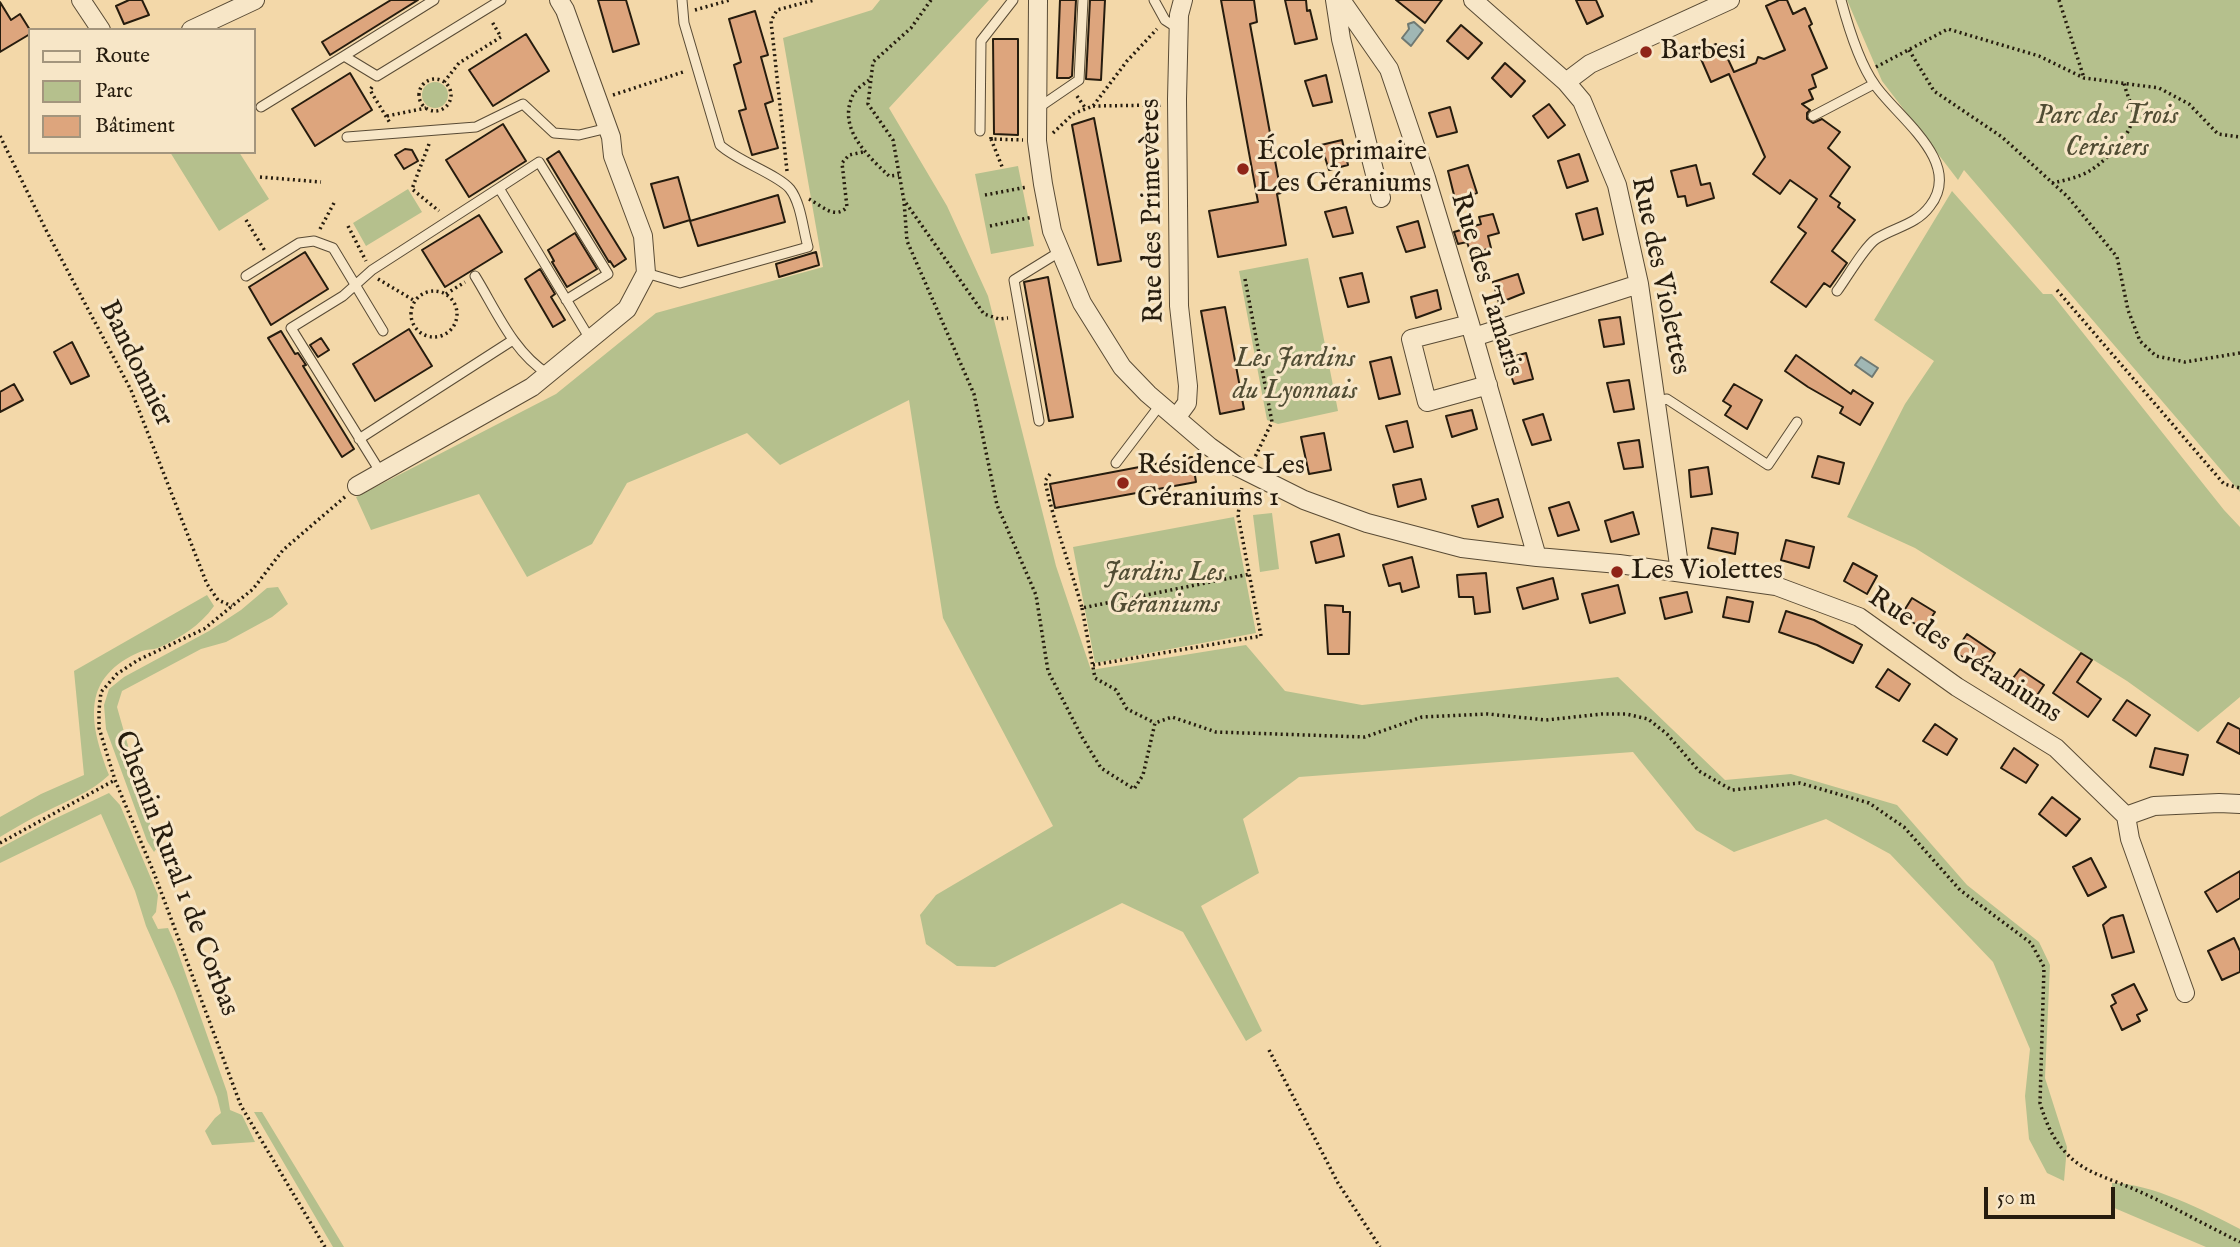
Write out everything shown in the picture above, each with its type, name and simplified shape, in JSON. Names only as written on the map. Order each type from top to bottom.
[{"type":"street","points":[[81,0],[100,28]]},
{"type":"street","points":[[195,28],[255,0]]},
{"type":"street","points":[[357,486],[532,387],[627,309],[646,273],[643,236],[613,156],[608,128],[559,0]]},
{"type":"street","name":"Rue des Géraniums","points":[[1038,0],[1037,141],[1052,231],[1082,303],[1122,367],[1160,405],[1210,447],[1247,471],[1304,500],[1367,523],[1462,548],[1680,572],[1776,586],[1859,617],[1957,687],[2056,748],[2126,816]]},
{"type":"street","name":"Rue des Primevères","points":[[1176,418],[1187,403],[1188,386],[1179,306],[1177,99],[1172,24],[1183,0]]},
{"type":"street","points":[[1335,0],[1341,39],[1381,198]]},
{"type":"street","name":"Rue des Tamaris","points":[[1340,0],[1389,69],[1426,178],[1537,557]]},
{"type":"street","name":"Rue des Violettes","points":[[1473,0],[1566,82],[1582,101],[1617,185],[1639,284],[1680,572]]},
{"type":"street","points":[[1566,82],[1590,64],[1730,0]]},
{"type":"street","points":[[1488,385],[1427,402],[1411,339],[1472,330],[1639,284]]},
{"type":"street","points":[[2185,993],[2130,839],[2126,816],[2154,806],[2240,804]]},
{"type":"lane","points":[[261,107],[434,0]]},
{"type":"lane","points":[[344,56],[377,76],[501,0]]},
{"type":"lane","points":[[646,273],[680,283],[808,247],[795,197],[788,187],[730,154],[720,145],[682,14],[682,0]]},
{"type":"lane","points":[[980,131],[981,41],[1013,0]]},
{"type":"lane","points":[[1038,108],[1079,80],[1083,0]]},
{"type":"lane","points":[[1154,0],[1172,24]]},
{"type":"lane","points":[[1838,291],[1874,240],[1919,219],[1933,203],[1941,180],[1937,162],[1926,144],[1874,84],[1849,29],[1841,0]]},
{"type":"lane","points":[[1812,116],[1874,84]]},
{"type":"lane","points":[[346,137],[476,127],[523,104],[554,133],[579,135],[608,128]]},
{"type":"lane","points":[[381,474],[291,328],[343,296],[372,270],[539,162],[608,274],[566,300]]},
{"type":"lane","points":[[499,188],[590,339]]},
{"type":"lane","points":[[246,276],[299,243],[314,241],[333,248],[383,331]]},
{"type":"lane","points":[[1039,421],[1014,280],[1061,251]]},
{"type":"lane","points":[[475,276],[513,340],[532,364],[548,374]]},
{"type":"lane","points":[[359,439],[513,340]]},
{"type":"lane","points":[[1657,401],[1667,399],[1768,466],[1797,422]]},
{"type":"lane","points":[[1116,463],[1160,405]]},
{"type":"path","points":[[682,14],[730,0]]},
{"type":"path","points":[[814,0],[778,10],[771,21],[788,187],[833,213],[842,212],[847,207],[842,163],[849,155],[863,152]]},
{"type":"path","points":[[931,0],[911,28],[873,62],[868,104],[893,140],[905,201],[907,241],[974,394],[997,505],[1036,595],[1048,671],[1101,768],[1134,789],[1143,775],[1155,723]]},
{"type":"path","points":[[2059,0],[2084,78]]},
{"type":"path","points":[[444,82],[458,63],[500,37],[484,10]]},
{"type":"path","points":[[1093,106],[1127,61],[1172,24]]},
{"type":"path","points":[[1868,71],[1948,29],[2039,56],[2084,78],[2159,88],[2189,104],[2218,134],[2240,137]]},
{"type":"path","points":[[1909,50],[1934,91],[2002,137],[2068,198],[2117,257],[2128,310],[2140,341],[2156,356],[2185,362],[2240,353]]},
{"type":"path","points":[[598,100],[697,68]]},
{"type":"path","points":[[377,76],[370,90],[396,132]]},
{"type":"path","points":[[871,78],[853,93],[848,116],[855,140],[863,152],[889,176],[900,174]]},
{"type":"path","points":[[426,108],[419,98],[422,86],[432,79],[444,82],[451,98],[442,109],[412,190],[450,219]]},
{"type":"path","points":[[2052,183],[2071,179],[2093,168],[2119,144],[2133,116],[2124,83]]},
{"type":"path","points":[[1003,169],[991,137],[1037,141],[1049,137],[1073,114],[1093,106],[1167,105],[1177,99]]},
{"type":"path","points":[[386,116],[426,108],[442,109]]},
{"type":"path","name":"Bandonnier","points":[[0,136],[47,232],[131,390],[207,584],[218,600],[232,606]]},
{"type":"path","points":[[260,177],[321,182]]},
{"type":"path","points":[[985,195],[1043,184]]},
{"type":"path","points":[[905,201],[985,313],[999,319],[1020,315]]},
{"type":"path","points":[[314,241],[334,203]]},
{"type":"path","points":[[990,226],[1049,214]]},
{"type":"path","points":[[246,220],[271,260]]},
{"type":"path","points":[[446,294],[454,301],[457,309],[455,325],[450,331],[435,338],[420,333],[411,319],[413,303],[425,292],[433,290],[446,294],[475,276]]},
{"type":"path","points":[[1093,665],[1261,636],[1238,515],[1242,482],[1272,422],[1245,279]]},
{"type":"path","points":[[2057,290],[2224,484],[2240,488]]},
{"type":"path","points":[[1051,474],[1045,481],[1052,516],[1069,561],[1082,608],[1096,678],[1116,690],[1127,709],[1155,723],[1172,717],[1216,732],[1365,737],[1422,717],[1488,714],[1546,720],[1626,714],[1648,719],[1667,734],[1699,771],[1732,790],[1800,783],[1869,803],[1904,827],[1960,890],[2031,943],[2044,967],[2040,1103],[2057,1143],[2070,1157],[2098,1176],[2130,1187],[2240,1242]]},
{"type":"path","name":"Chemin Rural 1 de Corbas","points":[[325,1247],[241,1106],[154,873],[115,780],[99,728],[101,692],[117,674],[138,660],[204,629],[253,589],[283,550],[357,486]]},
{"type":"path","points":[[1082,608],[1250,574]]},
{"type":"path","points":[[0,842],[115,780]]},
{"type":"path","points":[[1269,1050],[1338,1183],[1380,1247]]},
{"type":"green space","points":[[880,0],[989,0],[889,108],[947,206],[988,296],[1056,566],[1091,670],[1246,645],[1285,691],[1362,705],[1618,677],[1725,780],[1791,774],[1897,805],[1967,885],[2039,942],[2050,965],[2045,1078],[2067,1147],[2064,1181],[2047,1173],[2029,1139],[2025,1096],[2030,1049],[1993,962],[1890,854],[1826,819],[1734,852],[1696,830],[1633,752],[1299,777],[1243,819],[1259,873],[1201,906],[1262,1031],[1246,1041],[1183,932],[1122,903],[995,967],[957,966],[926,944],[920,915],[936,895],[1053,826],[943,618],[909,400],[780,465],[747,433],[627,483],[592,544],[527,577],[479,494],[371,530],[356,497],[556,394],[656,313],[823,267],[783,38],[872,10]]},
{"type":"green space","name":"Parc des Trois Cerisiers","points":[[1847,0],[2240,0],[2240,492],[1964,170],[1958,180],[1882,81]]},
{"type":"green space","points":[[435,82],[444,86],[448,95],[444,104],[435,108],[426,104],[422,95],[426,86]]},
{"type":"green space","points":[[171,154],[240,154],[269,199],[219,231]]},
{"type":"green space","points":[[1018,166],[1034,246],[991,254],[975,174]]},
{"type":"green space","points":[[408,189],[422,212],[366,246],[353,223]]},
{"type":"green space","points":[[1952,191],[2043,294],[2052,294],[2240,527],[2240,697],[2198,732],[2127,681],[1915,548],[1847,517],[1905,404],[1934,361],[1874,320]]},
{"type":"green space","name":"Les Jardins du Lyonnais","points":[[1308,258],[1338,411],[1278,424],[1267,420],[1239,271]]},
{"type":"green space","points":[[1272,513],[1279,569],[1260,572],[1253,515]]},
{"type":"green space","name":"Jardins Les Géraniums","points":[[1234,517],[1256,633],[1095,663],[1073,547]]},
{"type":"green space","points":[[278,587],[288,604],[272,617],[226,642],[201,649],[122,691],[117,707],[157,848],[154,852],[147,841],[106,729],[104,705],[109,689],[124,677],[209,631],[241,610],[267,588]]},
{"type":"green space","points":[[207,595],[214,606],[196,625],[182,636],[156,649],[142,651],[122,662],[108,674],[99,688],[94,719],[109,775],[86,791],[0,837],[0,817],[41,794],[84,775],[74,671]]},
{"type":"green space","points":[[109,793],[120,805],[158,895],[156,912],[152,917],[158,929],[168,928],[175,944],[227,1092],[230,1110],[242,1115],[255,1142],[212,1145],[205,1131],[221,1113],[217,1097],[146,926],[135,891],[101,814],[0,863],[0,848]]},
{"type":"green space","points":[[254,1112],[262,1112],[344,1247],[333,1247]]},
{"type":"green space","points":[[2112,1183],[2160,1193],[2240,1229],[2240,1247],[2206,1247],[2112,1207]]},
{"type":"water","points":[[1414,22],[1423,30],[1411,46],[1402,38],[1409,29],[1408,24]]},
{"type":"water","points":[[1861,357],[1878,368],[1872,377],[1855,365]]},
{"type":"building","points":[[129,0],[142,0],[149,15],[124,24],[116,6]]},
{"type":"building","points":[[391,0],[418,0],[330,55],[322,42]]},
{"type":"building","points":[[598,0],[626,0],[639,44],[613,52]]},
{"type":"building","points":[[1060,0],[1076,0],[1072,76],[1069,78],[1057,78]]},
{"type":"building","points":[[1090,0],[1105,0],[1101,80],[1086,79]]},
{"type":"building","points":[[1221,0],[1254,0],[1257,22],[1250,24],[1281,193],[1277,194],[1286,245],[1218,257],[1209,211],[1258,202]]},
{"type":"building","points":[[1285,0],[1306,0],[1317,39],[1295,44]]},
{"type":"building","points":[[1396,0],[1442,0],[1425,23]]},
{"type":"building","points":[[1576,0],[1596,0],[1603,16],[1587,24]]},
{"type":"building","points":[[1779,0],[1787,0],[1793,14],[1805,8],[1812,24],[1809,26],[1827,68],[1812,75],[1816,87],[1809,90],[1813,99],[1802,104],[1810,110],[1807,119],[1813,123],[1822,119],[1840,132],[1828,148],[1850,167],[1830,196],[1840,203],[1838,207],[1855,220],[1832,251],[1847,263],[1830,287],[1824,283],[1806,307],[1771,282],[1806,233],[1798,227],[1817,199],[1790,180],[1780,194],[1753,174],[1765,157],[1729,74],[1711,82],[1698,52],[1716,44],[1722,59],[1727,57],[1734,72],[1756,63],[1758,57],[1764,59],[1785,50],[1766,6]]},
{"type":"building","points":[[0,2],[11,20],[20,14],[29,28],[28,35],[0,52]]},
{"type":"building","points":[[755,11],[768,55],[761,57],[773,101],[765,104],[778,148],[752,155],[739,111],[746,109],[734,65],[741,62],[729,19]]},
{"type":"building","points":[[1461,25],[1482,43],[1468,59],[1447,41]]},
{"type":"building","points":[[526,34],[549,71],[493,106],[469,70]]},
{"type":"building","points":[[993,39],[1018,39],[1018,135],[994,134]]},
{"type":"building","points":[[1505,63],[1525,81],[1511,97],[1492,78]]},
{"type":"building","points":[[350,73],[372,110],[315,146],[292,109]]},
{"type":"building","points":[[1326,75],[1332,102],[1313,106],[1305,81]]},
{"type":"building","points":[[1549,104],[1565,125],[1548,138],[1533,116]]},
{"type":"building","points":[[1450,107],[1457,132],[1437,137],[1429,113]]},
{"type":"building","points":[[1094,118],[1121,261],[1098,265],[1072,125]]},
{"type":"building","points":[[503,124],[526,161],[469,197],[446,160]]},
{"type":"building","points":[[1342,140],[1348,165],[1329,170],[1321,145]]},
{"type":"building","points":[[405,149],[412,150],[418,161],[404,169],[395,155]]},
{"type":"building","points":[[559,151],[626,259],[614,267],[547,159]]},
{"type":"building","points":[[1579,154],[1588,181],[1567,188],[1558,161]]},
{"type":"building","points":[[1468,165],[1477,193],[1455,199],[1448,171]]},
{"type":"building","points":[[1696,165],[1701,185],[1710,183],[1714,198],[1687,206],[1685,196],[1678,197],[1671,171]]},
{"type":"building","points":[[678,177],[690,220],[664,228],[651,184]]},
{"type":"building","points":[[778,195],[785,222],[698,246],[690,221]]},
{"type":"building","points":[[1346,207],[1353,233],[1333,237],[1325,212]]},
{"type":"building","points":[[1597,208],[1603,234],[1583,240],[1576,214]]},
{"type":"building","points":[[1493,214],[1499,233],[1488,236],[1491,248],[1471,254],[1467,242],[1458,244],[1454,232],[1481,224],[1479,217]]},
{"type":"building","points":[[479,215],[502,252],[445,287],[422,250]]},
{"type":"building","points":[[1418,221],[1425,247],[1406,252],[1397,227]]},
{"type":"building","points":[[575,233],[597,269],[567,287],[548,250]]},
{"type":"building","points":[[305,252],[328,289],[271,325],[249,287]]},
{"type":"building","points":[[816,252],[819,265],[779,277],[776,264]]},
{"type":"building","points":[[540,269],[555,294],[551,297],[565,320],[553,327],[525,279]]},
{"type":"building","points":[[1362,273],[1369,302],[1348,307],[1340,278]]},
{"type":"building","points":[[1518,274],[1524,293],[1499,303],[1493,282]]},
{"type":"building","name":"Résidence Les Géraniums 1","points":[[1048,277],[1073,417],[1049,421],[1024,282]]},
{"type":"building","points":[[1437,290],[1441,309],[1416,318],[1411,297]]},
{"type":"building","name":"Résidence Les Géraniums 1","points":[[1225,307],[1244,409],[1220,414],[1201,311]]},
{"type":"building","points":[[1620,317],[1624,344],[1604,347],[1599,320]]},
{"type":"building","points":[[409,329],[432,366],[375,401],[353,364]]},
{"type":"building","points":[[281,331],[295,354],[298,353],[306,365],[303,366],[354,449],[342,457],[268,338]]},
{"type":"building","points":[[321,338],[329,350],[318,357],[310,345]]},
{"type":"building","points":[[72,342],[89,376],[71,384],[54,352]]},
{"type":"building","points":[[1526,353],[1533,379],[1514,384],[1505,359]]},
{"type":"building","points":[[1796,355],[1851,394],[1853,390],[1873,403],[1860,425],[1840,413],[1843,407],[1785,371]]},
{"type":"building","points":[[1391,357],[1400,394],[1379,399],[1370,362]]},
{"type":"building","points":[[1629,380],[1634,409],[1614,412],[1607,383]]},
{"type":"building","points":[[14,384],[23,400],[0,412],[0,392]]},
{"type":"building","points":[[1734,384],[1762,400],[1747,429],[1725,415],[1731,406],[1723,401]]},
{"type":"building","points":[[1472,410],[1477,429],[1452,437],[1446,416]]},
{"type":"building","points":[[1543,414],[1551,440],[1532,445],[1523,420]]},
{"type":"building","points":[[1407,421],[1413,447],[1394,452],[1386,426]]},
{"type":"building","points":[[1324,433],[1331,470],[1309,474],[1301,437]]},
{"type":"building","points":[[1639,440],[1643,467],[1624,469],[1618,443]]},
{"type":"building","points":[[1818,456],[1844,463],[1839,484],[1812,477]]},
{"type":"building","name":"Résidence Les Géraniums 1","points":[[1192,457],[1196,482],[1055,508],[1050,484]]},
{"type":"building","points":[[1708,467],[1712,494],[1691,497],[1689,470]]},
{"type":"building","points":[[1421,479],[1426,499],[1398,507],[1393,485]]},
{"type":"building","points":[[1498,499],[1503,517],[1478,527],[1472,506]]},
{"type":"building","points":[[1569,502],[1579,530],[1558,536],[1549,508]]},
{"type":"building","points":[[1633,512],[1639,534],[1611,542],[1605,521]]},
{"type":"building","points":[[1712,528],[1738,533],[1735,554],[1708,548]]},
{"type":"building","points":[[1339,534],[1344,556],[1316,563],[1311,542]]},
{"type":"building","points":[[1786,540],[1814,547],[1809,568],[1781,560]]},
{"type":"building","points":[[1412,557],[1419,587],[1402,592],[1400,583],[1389,586],[1383,565]]},
{"type":"building","points":[[1853,563],[1877,576],[1867,594],[1844,581]]},
{"type":"building","points":[[1486,573],[1490,612],[1475,614],[1473,597],[1459,597],[1457,575]]},
{"type":"building","points":[[1553,578],[1558,599],[1523,609],[1517,588]]},
{"type":"building","points":[[1618,585],[1625,613],[1590,623],[1582,594]]},
{"type":"building","points":[[1687,592],[1692,612],[1665,619],[1660,598]]},
{"type":"building","points":[[1727,597],[1753,602],[1749,622],[1723,617]]},
{"type":"building","points":[[1912,598],[1935,612],[1923,630],[1902,614]]},
{"type":"building","points":[[1325,605],[1343,606],[1343,612],[1350,612],[1349,654],[1328,654]]},
{"type":"building","points":[[1786,611],[1814,620],[1862,645],[1853,663],[1817,645],[1779,632]]},
{"type":"building","points":[[1967,634],[1995,653],[1983,671],[1955,652]]},
{"type":"building","points":[[2081,653],[2092,660],[2077,682],[2101,699],[2088,717],[2053,693]]},
{"type":"building","points":[[1888,669],[1910,684],[1899,701],[1876,687]]},
{"type":"building","points":[[2020,669],[2044,685],[2031,704],[2007,686]]},
{"type":"building","points":[[2127,700],[2150,715],[2136,736],[2113,720]]},
{"type":"building","points":[[2228,723],[2240,729],[2240,754],[2217,742]]},
{"type":"building","points":[[1935,724],[1957,739],[1947,755],[1923,741]]},
{"type":"building","points":[[2014,748],[2038,765],[2026,783],[2001,768]]},
{"type":"building","points":[[2155,748],[2188,755],[2183,775],[2150,767]]},
{"type":"building","points":[[2052,797],[2080,819],[2066,836],[2039,814]]},
{"type":"building","points":[[2091,858],[2106,887],[2088,896],[2073,867]]},
{"type":"building","points":[[2240,871],[2240,898],[2217,912],[2205,892]]},
{"type":"building","points":[[2123,915],[2134,952],[2112,958],[2103,925],[2111,918]]},
{"type":"building","points":[[2234,938],[2240,951],[2240,972],[2222,980],[2208,951]]},
{"type":"building","points":[[2134,984],[2147,1010],[2137,1015],[2140,1021],[2122,1030],[2111,1006],[2116,1003],[2112,995]]},
{"type":"place","name":"Barbesi","points":[[1646,52]]},
{"type":"place","name":"École primaire Les Géraniums","points":[[1243,169]]},
{"type":"place","name":"Résidence Les Géraniums 1","points":[[1123,483]]},
{"type":"place","name":"Les Violettes","points":[[1617,572]]}]
